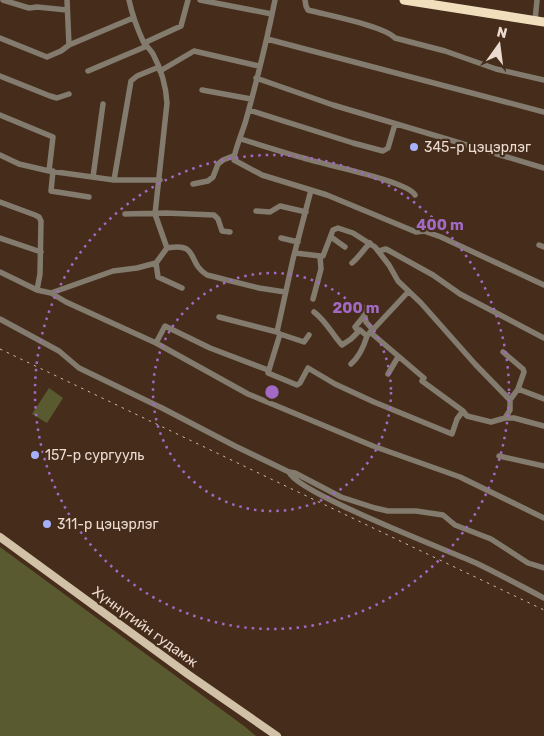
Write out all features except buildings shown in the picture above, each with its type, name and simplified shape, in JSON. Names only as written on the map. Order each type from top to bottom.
[{"type":"highway","points":[[404,0],[539,22]]},
{"type":"main road","name":"Хүннүгийн гудамж","points":[[0,537],[189,675],[277,736]]},
{"type":"street","points":[[3,0],[28,8],[68,10]]},
{"type":"street","points":[[67,0],[69,45]]},
{"type":"street","points":[[128,0],[133,18],[159,69],[166,90],[167,103],[156,214],[167,248]]},
{"type":"street","points":[[88,71],[146,45],[181,26],[188,0]]},
{"type":"street","points":[[200,0],[272,14]]},
{"type":"street","points":[[193,184],[208,181],[213,177],[218,164],[233,156],[241,139],[275,0]]},
{"type":"street","points":[[305,0],[308,10],[370,27],[392,34],[395,38],[445,51],[496,68],[544,80]]},
{"type":"street","points":[[537,0],[539,22]]},
{"type":"street","points":[[0,38],[47,57],[61,52],[69,45],[133,18]]},
{"type":"street","points":[[267,39],[544,112]]},
{"type":"street","points":[[114,180],[131,81],[137,76],[159,69],[194,51],[259,66]]},
{"type":"street","points":[[0,76],[57,98],[69,94]]},
{"type":"street","points":[[256,78],[333,106],[544,168]]},
{"type":"street","points":[[202,90],[251,100]]},
{"type":"street","points":[[93,177],[103,104]]},
{"type":"street","points":[[249,110],[383,151],[388,148],[395,124]]},
{"type":"street","points":[[0,115],[52,135],[51,191],[89,197]]},
{"type":"street","points":[[241,139],[308,160],[394,183],[413,192],[414,195]]},
{"type":"street","points":[[0,155],[20,164],[51,171],[114,180],[160,180]]},
{"type":"street","points":[[233,156],[234,160],[238,163],[262,175],[343,201],[416,232],[424,231],[435,234],[544,285]]},
{"type":"street","points":[[268,370],[279,333],[286,292],[311,190]]},
{"type":"street","points":[[0,202],[39,217],[41,221],[40,274],[37,290]]},
{"type":"street","points":[[256,211],[270,212],[280,206],[306,212]]},
{"type":"street","points":[[124,214],[214,215],[218,219],[222,231],[230,232]]},
{"type":"street","points":[[295,253],[323,256],[333,230],[338,228],[353,233],[370,243],[379,251],[398,281],[421,303],[510,400]]},
{"type":"street","points":[[331,237],[345,247]]},
{"type":"street","points":[[0,238],[41,252]]},
{"type":"street","points":[[281,238],[298,242]]},
{"type":"street","points":[[352,263],[362,255],[363,250],[370,243]]},
{"type":"street","points":[[51,294],[113,271],[156,263],[167,248],[180,246],[185,247],[190,252],[201,271],[207,274],[258,288],[286,292]]},
{"type":"street","points":[[379,251],[386,249],[433,275],[460,294],[544,338]]},
{"type":"street","points":[[313,299],[321,269],[320,256]]},
{"type":"street","points":[[156,263],[158,277],[182,288]]},
{"type":"street","points":[[0,272],[156,343],[248,394],[366,444],[460,477],[544,518]]},
{"type":"street","points":[[351,364],[364,346],[370,333],[408,292]]},
{"type":"street","points":[[363,307],[370,333]]},
{"type":"street","points":[[314,312],[324,320],[326,326],[342,345],[360,330],[370,333],[424,378],[422,381],[467,416],[491,422],[504,418],[514,418],[544,426]]},
{"type":"street","points":[[358,331],[355,327],[364,316]]},
{"type":"street","points":[[219,317],[279,333],[304,342],[309,336]]},
{"type":"street","points":[[0,319],[59,351],[79,368],[346,499],[375,508],[443,515],[455,525],[491,539],[528,563],[544,568]]},
{"type":"street","points":[[156,343],[165,326],[210,348],[268,370],[268,373],[297,385],[308,368],[335,384],[374,402],[452,434],[457,419],[463,411]]},
{"type":"street","points":[[503,352],[524,372],[518,389],[510,400],[510,410],[504,418]]},
{"type":"street","points":[[388,374],[398,357]]},
{"type":"street","points":[[518,389],[544,399]]},
{"type":"street","points":[[499,456],[544,466]]},
{"type":"street","points":[[289,472],[300,483],[338,503],[377,522],[441,547],[494,571],[544,598]]},
{"type":"green space","points":[[49,388],[63,398],[47,423],[32,414]]},
{"type":"green space","points":[[0,547],[244,726],[256,736],[0,736]]},
{"type":"railway","points":[[0,349],[544,610]]},
{"type":"place","name":"345-р цэцэрлэг","points":[[414,147]]},
{"type":"place","name":"157-р сургууль","points":[[35,455]]},
{"type":"place","name":"311-р цэцэрлэг","points":[[47,524]]}]
